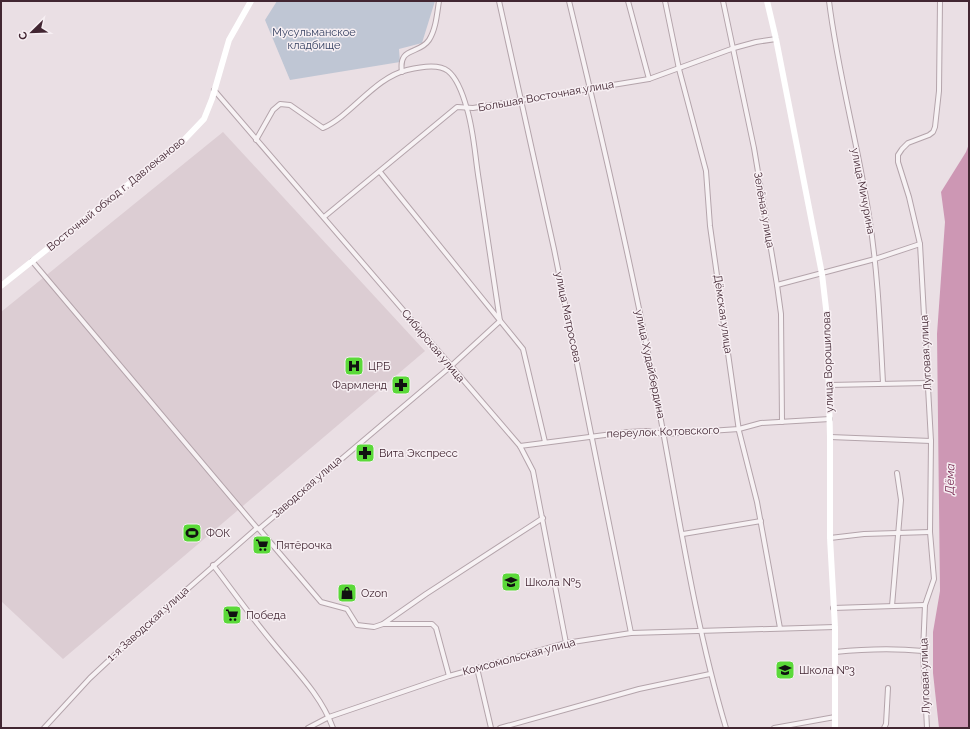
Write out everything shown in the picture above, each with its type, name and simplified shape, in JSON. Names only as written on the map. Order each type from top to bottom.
[{"type":"street","name":"Восточный обход г. Давлеканово","points":[[1,286],[184,140],[204,119],[229,40],[251,1]]},
{"type":"street","points":[[402,72],[400,64],[404,56],[411,51],[422,47],[428,41],[432,32],[439,1]]},
{"type":"street","name":"улица Матросова","points":[[499,1],[593,436],[631,633]]},
{"type":"street","name":"улица Худайбердина","points":[[569,1],[590,88],[664,434],[710,674],[726,728]]},
{"type":"street","points":[[628,1],[649,79]]},
{"type":"street","name":"Дёмская улица","points":[[665,1],[679,70],[706,171],[710,226],[739,429],[760,521],[780,628]]},
{"type":"street","name":"Зелёная улица","points":[[723,1],[754,148],[777,285],[781,314],[782,422]]},
{"type":"street","name":"улица Ворошилова","points":[[767,1],[776,39],[822,274],[827,317],[830,419],[830,538],[832,608],[835,627],[835,728]]},
{"type":"street","name":"улица Мичурина","points":[[829,1],[833,34],[869,214],[876,259],[883,383]]},
{"type":"street","name":"Луговая улица","points":[[927,728],[923,651],[925,605],[934,579],[930,532],[931,441],[920,244],[909,197],[898,162],[898,155],[908,143],[929,135],[933,132],[935,127],[939,91],[940,1]]},
{"type":"street","name":"Большая Восточная улица","points":[[324,218],[456,107],[467,108],[649,79],[679,70],[734,48],[756,42],[776,39]]},
{"type":"street","points":[[256,140],[273,110],[280,104],[290,105],[323,128],[331,124],[359,99],[389,78],[402,72],[428,66],[441,67],[449,71],[458,84],[467,108],[500,321]]},
{"type":"street","name":"Сибирская улица","points":[[214,90],[450,367],[520,446],[533,471],[566,643]]},
{"type":"street","points":[[380,172],[523,349],[545,442]]},
{"type":"street","points":[[777,285],[876,259],[920,244]]},
{"type":"street","points":[[32,261],[321,602],[347,609],[358,625],[374,627],[383,624],[426,594],[543,518]]},
{"type":"street","name":"Заводская улица","points":[[258,528],[450,367],[500,321]]},
{"type":"street","points":[[829,385],[927,383]]},
{"type":"street","name":"переулок Котовского","points":[[520,446],[593,436],[646,431],[664,434],[739,429],[761,423],[830,419]]},
{"type":"street","points":[[830,436],[931,441]]},
{"type":"street","points":[[892,606],[901,500],[897,473]]},
{"type":"street","points":[[683,534],[760,521]]},
{"type":"street","name":"1-я Заводская улица","points":[[44,728],[90,678],[213,566],[258,528]]},
{"type":"street","points":[[830,538],[864,534],[930,532]]},
{"type":"street","points":[[213,566],[272,643],[306,683],[329,716],[333,728]]},
{"type":"street","points":[[832,608],[925,605]]},
{"type":"street","points":[[383,624],[432,624],[436,628],[449,676]]},
{"type":"street","name":"Комсомольская улица","points":[[308,728],[329,716],[449,676],[566,643],[631,633],[835,627]]},
{"type":"street","points":[[835,652],[907,649],[923,651]]},
{"type":"street","points":[[477,668],[491,728]]},
{"type":"street","points":[[500,728],[639,689],[710,674]]},
{"type":"street","points":[[884,728],[886,724],[888,688]]},
{"type":"street","points":[[774,728],[835,716]]},
{"type":"shaded area","points":[[223,132],[425,351],[63,659],[1,601],[1,312]]},
{"type":"green space","name":"Мусульманское кладбище","points":[[277,1],[435,1],[422,43],[399,49],[400,62],[290,80],[265,20]]},
{"type":"water","name":"Дёма","points":[[969,144],[969,728],[939,728],[933,673],[933,632],[940,591],[937,334],[945,222],[941,192],[966,152]]},
{"type":"place","name":"ЦРБ","points":[[354,366]]},
{"type":"place","name":"Фармленд","points":[[401,385]]},
{"type":"place","name":"Вита Экспресс","points":[[365,453]]},
{"type":"place","name":"ФОК","points":[[192,533]]},
{"type":"place","name":"Пятёрочка","points":[[262,545]]},
{"type":"place","name":"Школа №5","points":[[511,582]]},
{"type":"place","name":"Ozon","points":[[347,593]]},
{"type":"place","name":"Победа","points":[[232,615]]},
{"type":"place","name":"Школа №3","points":[[785,670]]}]
